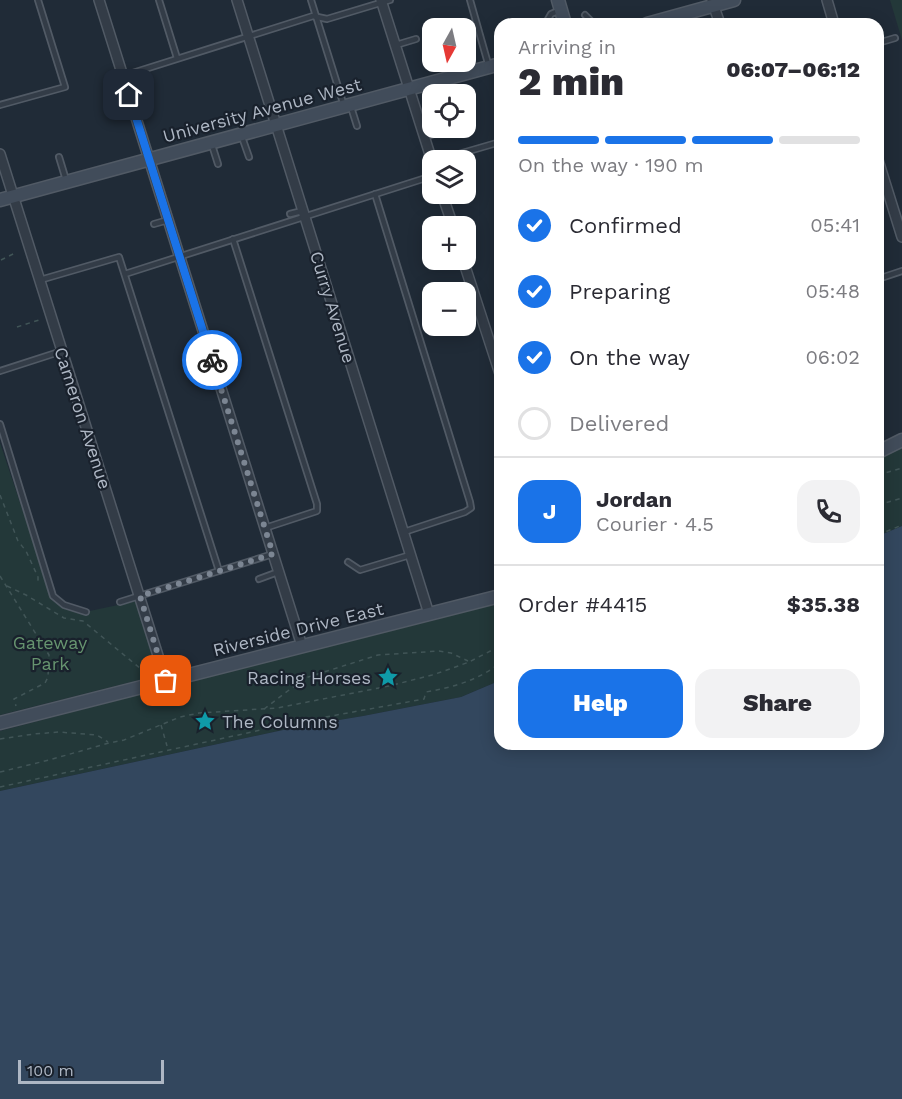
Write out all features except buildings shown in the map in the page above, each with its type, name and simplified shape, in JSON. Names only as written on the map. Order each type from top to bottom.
[{"type":"main road","points":[[666,18],[713,3],[734,0]]},
{"type":"main road","name":"University Avenue West","points":[[0,200],[494,65]]},
{"type":"main road","points":[[884,450],[902,440]]},
{"type":"main road","name":"Riverside Drive East","points":[[0,723],[494,598]]},
{"type":"street","points":[[99,0],[302,646]]},
{"type":"street","name":"Curry Avenue","points":[[237,0],[392,506],[412,552],[429,614]]},
{"type":"street","points":[[827,0],[832,18]]},
{"type":"street","points":[[384,1],[422,128]]},
{"type":"street","points":[[713,3],[718,18]]},
{"type":"street","name":"Cameron Avenue","points":[[0,154],[166,681]]},
{"type":"street","points":[[884,179],[902,237]]},
{"type":"street","points":[[466,270],[494,356]]},
{"type":"lane","points":[[0,105],[65,87],[38,0]]},
{"type":"lane","points":[[159,0],[177,58]]},
{"type":"lane","points":[[311,0],[347,105],[357,126]]},
{"type":"lane","points":[[470,0],[494,65]]},
{"type":"lane","points":[[123,76],[312,16],[327,19],[384,1]]},
{"type":"lane","points":[[549,18],[559,5]]},
{"type":"lane","points":[[585,15],[588,18]]},
{"type":"lane","points":[[884,41],[895,38]]},
{"type":"lane","points":[[396,45],[416,39]]},
{"type":"lane","points":[[242,134],[249,157]]},
{"type":"lane","points":[[211,142],[218,164]]},
{"type":"lane","points":[[474,150],[494,144]]},
{"type":"lane","points":[[59,157],[67,182]]},
{"type":"lane","points":[[125,274],[303,214],[422,179]]},
{"type":"lane","points":[[375,194],[471,508],[403,532]]},
{"type":"lane","points":[[290,214],[303,214]]},
{"type":"lane","points":[[154,224],[168,220]]},
{"type":"lane","points":[[233,239],[316,504],[316,511],[264,528]]},
{"type":"lane","points":[[40,280],[119,257],[219,571]]},
{"type":"lane","points":[[884,277],[902,271]]},
{"type":"lane","points":[[0,371],[62,351]]},
{"type":"lane","points":[[0,424],[53,596],[64,605],[86,612]]},
{"type":"lane","points":[[348,562],[360,570],[412,552]]},
{"type":"lane","points":[[120,602],[273,554]]},
{"type":"lane","points":[[258,579],[278,572]]},
{"type":"path","points":[[1,260],[17,252]]},
{"type":"path","points":[[16,327],[39,320]]},
{"type":"path","points":[[884,473],[902,468]]},
{"type":"path","points":[[0,495],[18,541],[26,551],[38,580],[52,592]]},
{"type":"path","points":[[884,503],[902,498]]},
{"type":"path","points":[[884,532],[902,525]]},
{"type":"path","points":[[0,576],[49,656],[48,677],[45,683],[14,699],[18,710]]},
{"type":"path","points":[[7,586],[64,618],[83,621],[148,674]]},
{"type":"path","points":[[0,772],[124,740],[180,717],[199,713],[263,710],[297,705],[389,686],[432,675],[469,662],[494,649]]},
{"type":"path","points":[[263,710],[305,678],[378,655],[439,651],[469,662]]},
{"type":"path","points":[[0,788],[293,723],[424,699],[426,692],[454,687],[494,668]]},
{"type":"path","points":[[161,724],[167,746]]},
{"type":"path","points":[[0,739],[59,732],[98,735],[109,743]]},
{"type":"green space","points":[[890,0],[902,0],[902,40]]},
{"type":"green space","name":"Gateway Park","points":[[0,443],[53,601],[80,613],[137,601],[156,667],[154,674],[147,678],[0,715]]},
{"type":"green space","points":[[902,446],[902,526],[884,534],[884,454]]},
{"type":"green space","points":[[494,603],[494,683],[461,697],[297,727],[0,791],[0,731],[290,655]]},
{"type":"water","points":[[902,526],[902,1099],[0,1099],[0,791],[297,727],[461,697],[494,683],[494,750],[884,750],[884,534]]},
{"type":"way so far","points":[[166,681],[140,596],[273,554],[212,360]]},
{"type":"place","name":"Racing Horses","points":[[388,677]]},
{"type":"place","name":"The Columns","points":[[205,721]]},
{"type":"route","points":[[129,95],[212,360]]}]
